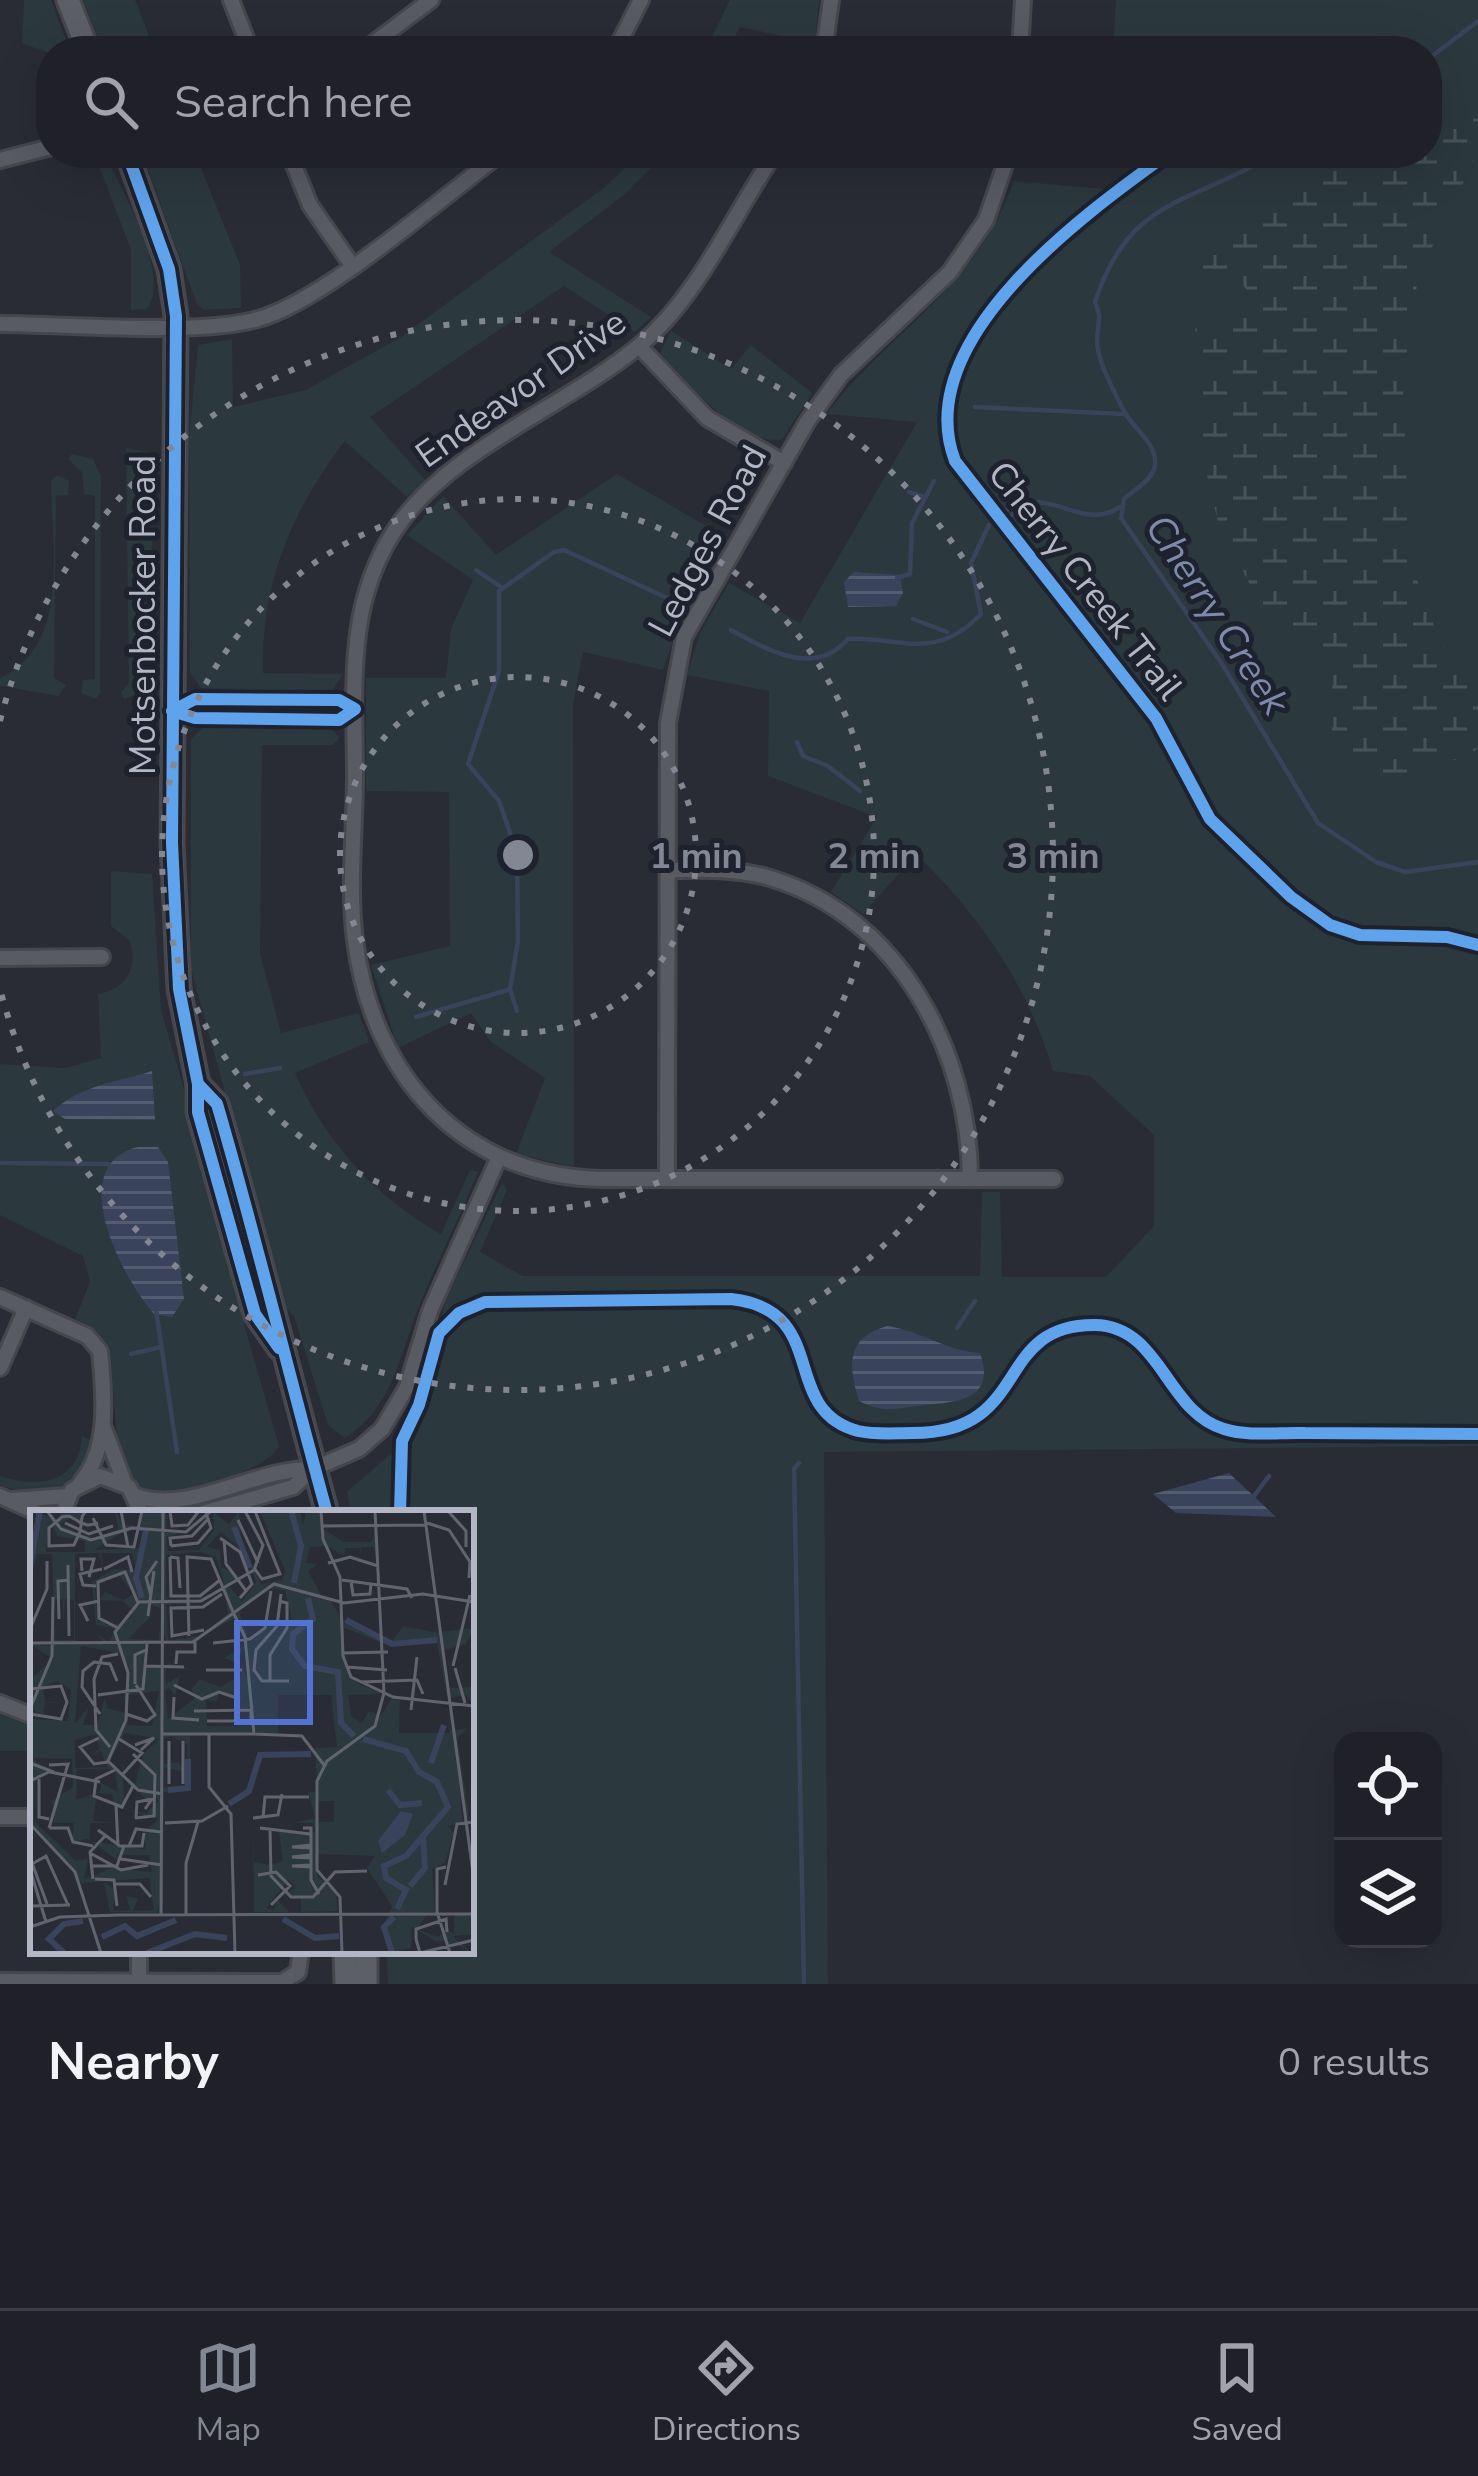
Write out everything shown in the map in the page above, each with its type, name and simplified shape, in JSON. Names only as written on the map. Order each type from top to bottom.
[{"type":"main road","points":[[68,0],[82,36]]},
{"type":"main road","name":"Motsenbocker Road","points":[[132,168],[169,269],[177,324],[172,711],[177,962],[198,1084],[198,1112],[255,1314],[279,1348],[326,1510]]},
{"type":"main road","points":[[345,1954],[346,1984]]},
{"type":"street","points":[[231,0],[244,36]]},
{"type":"street","points":[[383,36],[431,0]]},
{"type":"street","points":[[623,36],[641,0]]},
{"type":"street","points":[[826,36],[831,0]]},
{"type":"street","points":[[1021,36],[1023,0]]},
{"type":"street","points":[[0,160],[36,151]]},
{"type":"street","points":[[295,168],[310,205],[351,264]]},
{"type":"street","points":[[0,324],[260,319],[317,291],[482,168]]},
{"type":"street","name":"Endeavor Drive","points":[[765,168],[695,277],[639,346],[446,476],[404,517],[365,590],[356,640],[354,927],[374,1019],[397,1069],[423,1104],[498,1159],[571,1178],[1054,1179]]},
{"type":"street","name":"Ledges Road","points":[[667,1179],[668,723],[679,654],[784,463],[841,375],[937,288],[964,254],[993,204],[1004,168]]},
{"type":"street","points":[[639,346],[707,418],[784,463]]},
{"type":"street","points":[[172,711],[195,699],[340,700],[355,709]]},
{"type":"street","points":[[669,870],[732,870],[770,878],[825,901],[871,937],[921,1001],[953,1059],[969,1123],[970,1179]]},
{"type":"street","points":[[0,958],[102,958]]},
{"type":"street","points":[[213,1510],[293,1487],[314,1468],[359,1449],[382,1429],[402,1397],[430,1311],[498,1159]]},
{"type":"street","points":[[0,1297],[98,1345],[103,1426],[140,1510]]},
{"type":"street","points":[[0,1368],[26,1309]]},
{"type":"street","points":[[64,1510],[68,1496],[92,1466],[103,1426]]},
{"type":"street","points":[[136,1496],[164,1500],[285,1468],[314,1468]]},
{"type":"street","points":[[81,1482],[107,1476],[125,1484]]},
{"type":"street","points":[[6,1498],[68,1496]]},
{"type":"street","points":[[0,1703],[30,1715]]},
{"type":"street","points":[[0,1981],[289,1980],[298,1972],[301,1954]]},
{"type":"green space","points":[[24,0],[51,0],[64,36],[36,36],[36,48],[22,43]]},
{"type":"green space","points":[[83,0],[135,0],[149,36],[97,36]]},
{"type":"green space","points":[[730,0],[819,0],[816,36],[782,36],[740,27],[735,36],[712,36]]},
{"type":"green space","points":[[1116,0],[1478,0],[1478,1446],[824,1452],[828,1984],[388,1984],[387,1954],[474,1954],[474,1510],[350,1510],[347,1492],[411,1436],[422,1411],[445,1301],[502,1183],[507,1190],[480,1252],[523,1276],[980,1276],[982,1192],[1000,1192],[1002,1277],[1106,1277],[1154,1226],[1154,1135],[1090,1076],[1053,1071],[1016,981],[961,902],[916,854],[863,914],[831,892],[877,817],[768,776],[769,691],[687,675],[700,633],[729,583],[800,623],[917,422],[826,414],[954,281],[997,219],[1014,181],[1106,189],[1138,168],[1442,168],[1442,36],[1114,36]]},
{"type":"green space","points":[[1469,106],[1478,113],[1478,152],[1418,276],[1403,394],[1410,561],[1439,639],[1478,699],[1478,749],[1437,766],[1390,774],[1350,762],[1337,746],[1331,721],[1329,655],[1267,618],[1218,522],[1203,458],[1195,323],[1248,304],[1250,295],[1244,286],[1191,279],[1185,264],[1319,168],[1442,168],[1442,109]]},
{"type":"green space","points":[[100,168],[111,168],[149,255],[153,295],[146,309],[131,310],[131,250]]},
{"type":"green space","points":[[147,168],[201,168],[240,265],[241,308],[204,310],[197,304]]},
{"type":"green space","points":[[625,168],[651,168],[624,195],[549,252],[651,317],[635,332],[564,286],[370,417],[425,480],[407,497],[345,441],[295,522],[267,609],[263,673],[343,674],[332,691],[201,688],[190,672],[189,437],[198,345],[232,339],[233,407],[306,390],[401,337]]},
{"type":"green space","points":[[671,331],[731,369],[751,345],[812,393],[782,439],[750,433],[698,394],[660,353]]},
{"type":"green space","points":[[126,448],[156,454],[146,682],[136,695],[124,699],[121,692],[129,683]]},
{"type":"green space","points":[[72,454],[93,459],[101,476],[100,693],[96,699],[81,693],[83,680],[95,679],[95,496],[84,494],[82,472],[68,459]]},
{"type":"green space","points":[[617,474],[727,538],[677,629],[663,670],[583,652],[573,704],[574,1167],[516,1154],[545,1078],[490,1041],[471,1013],[398,1048],[371,965],[450,946],[449,792],[366,791],[366,678],[446,678],[451,629],[473,580],[407,535],[443,496],[496,555]]},
{"type":"green space","points":[[57,475],[69,481],[68,495],[56,496],[54,678],[66,685],[58,696],[0,686],[0,678],[23,662],[38,642],[48,618],[54,563],[51,481]]},
{"type":"green space","points":[[205,726],[328,728],[340,737],[333,745],[262,745],[260,953],[281,1033],[359,1013],[369,1042],[295,1073],[322,1123],[354,1166],[417,1219],[441,1234],[470,1170],[478,1172],[385,1394],[362,1425],[345,1438],[328,1425],[294,1316],[284,1306],[191,969],[191,739]]},
{"type":"green space","points":[[111,871],[152,874],[161,1010],[231,1251],[245,1328],[279,1446],[270,1457],[234,1476],[166,1491],[133,1485],[118,1454],[110,1347],[94,1329],[75,1319],[90,1282],[83,1256],[0,1215],[0,1064],[65,1068],[101,1058],[98,994],[123,982],[131,968],[129,940],[111,926]]},
{"type":"green space","points":[[82,1436],[92,1441],[87,1457],[59,1488],[32,1492],[0,1485],[0,1476],[28,1482],[65,1473],[79,1452]]},
{"type":"green space","points":[[0,1714],[30,1726],[30,1751],[0,1751]]},
{"type":"water","points":[[854,572],[900,575],[903,593],[896,606],[848,607],[844,582]]},
{"type":"water","points":[[152,1071],[155,1120],[65,1119],[53,1111],[88,1090]]},
{"type":"water","points":[[138,1147],[158,1147],[168,1162],[184,1299],[172,1317],[154,1314],[141,1297],[106,1224],[104,1176],[116,1158]]},
{"type":"water","points":[[887,1326],[980,1353],[984,1369],[978,1390],[960,1400],[899,1408],[876,1408],[859,1401],[852,1364],[857,1345]]},
{"type":"water","points":[[1229,1473],[1276,1517],[1176,1513],[1153,1494]]},
{"type":"waterway","name":"Cherry Creek","points":[[1442,49],[1478,21]]},
{"type":"waterway","name":"Cherry Creek","points":[[1249,168],[1145,222],[1109,267],[1095,302],[1099,355],[1106,375],[1155,457],[1147,480],[1124,499],[1121,518],[1222,664],[1318,823],[1376,862],[1405,872],[1478,862]]},
{"type":"waterway","points":[[975,407],[1124,414]]},
{"type":"waterway","points":[[897,578],[910,574],[912,523],[934,481]]},
{"type":"waterway","points":[[909,492],[924,497]]},
{"type":"waterway","points":[[1007,510],[1038,502],[1092,515],[1120,507]]},
{"type":"waterway","points":[[1012,515],[1019,505]]},
{"type":"waterway","points":[[731,630],[775,652],[806,659],[835,651],[848,639],[916,644],[948,638],[981,614],[971,563],[989,525]]},
{"type":"waterway","points":[[517,1011],[510,989],[518,941],[517,853],[499,801],[468,764],[499,671],[499,591],[554,552],[564,550],[667,598]]},
{"type":"waterway","points":[[476,570],[501,587]]},
{"type":"waterway","points":[[913,619],[947,632]]},
{"type":"waterway","points":[[797,742],[803,756],[828,766],[860,791]]},
{"type":"waterway","points":[[416,1017],[508,990]]},
{"type":"waterway","points":[[245,1074],[280,1068]]},
{"type":"waterway","points":[[0,1163],[108,1164]]},
{"type":"waterway","points":[[957,1328],[975,1301]]},
{"type":"waterway","points":[[156,1310],[177,1452]]},
{"type":"waterway","points":[[131,1354],[161,1347]]},
{"type":"waterway","points":[[799,1463],[794,1469],[804,1984]]},
{"type":"waterway","points":[[1254,1496],[1269,1476]]},
{"type":"cycle path","points":[[132,168],[169,269],[176,316],[172,843],[179,989],[198,1084],[198,1112],[255,1314],[279,1348]]},
{"type":"cycle path","name":"Cherry Creek Trail","points":[[1149,168],[1052,245],[980,326],[957,370],[948,416],[955,461],[1156,718],[1210,819],[1291,897],[1330,925],[1360,935],[1447,937],[1478,945]]},
{"type":"cycle path","points":[[195,699],[339,700],[355,709],[339,720],[195,718],[172,711],[195,699]]},
{"type":"cycle path","points":[[198,1084],[217,1104],[326,1510]]},
{"type":"cycle path","points":[[400,1510],[402,1441],[419,1405],[439,1333],[459,1313],[485,1302],[731,1299],[762,1307],[782,1321],[794,1340],[819,1403],[834,1420],[865,1432],[951,1428],[978,1416],[1040,1341],[1063,1329],[1095,1325],[1135,1339],[1189,1406],[1224,1429],[1254,1434],[1478,1434]]}]
